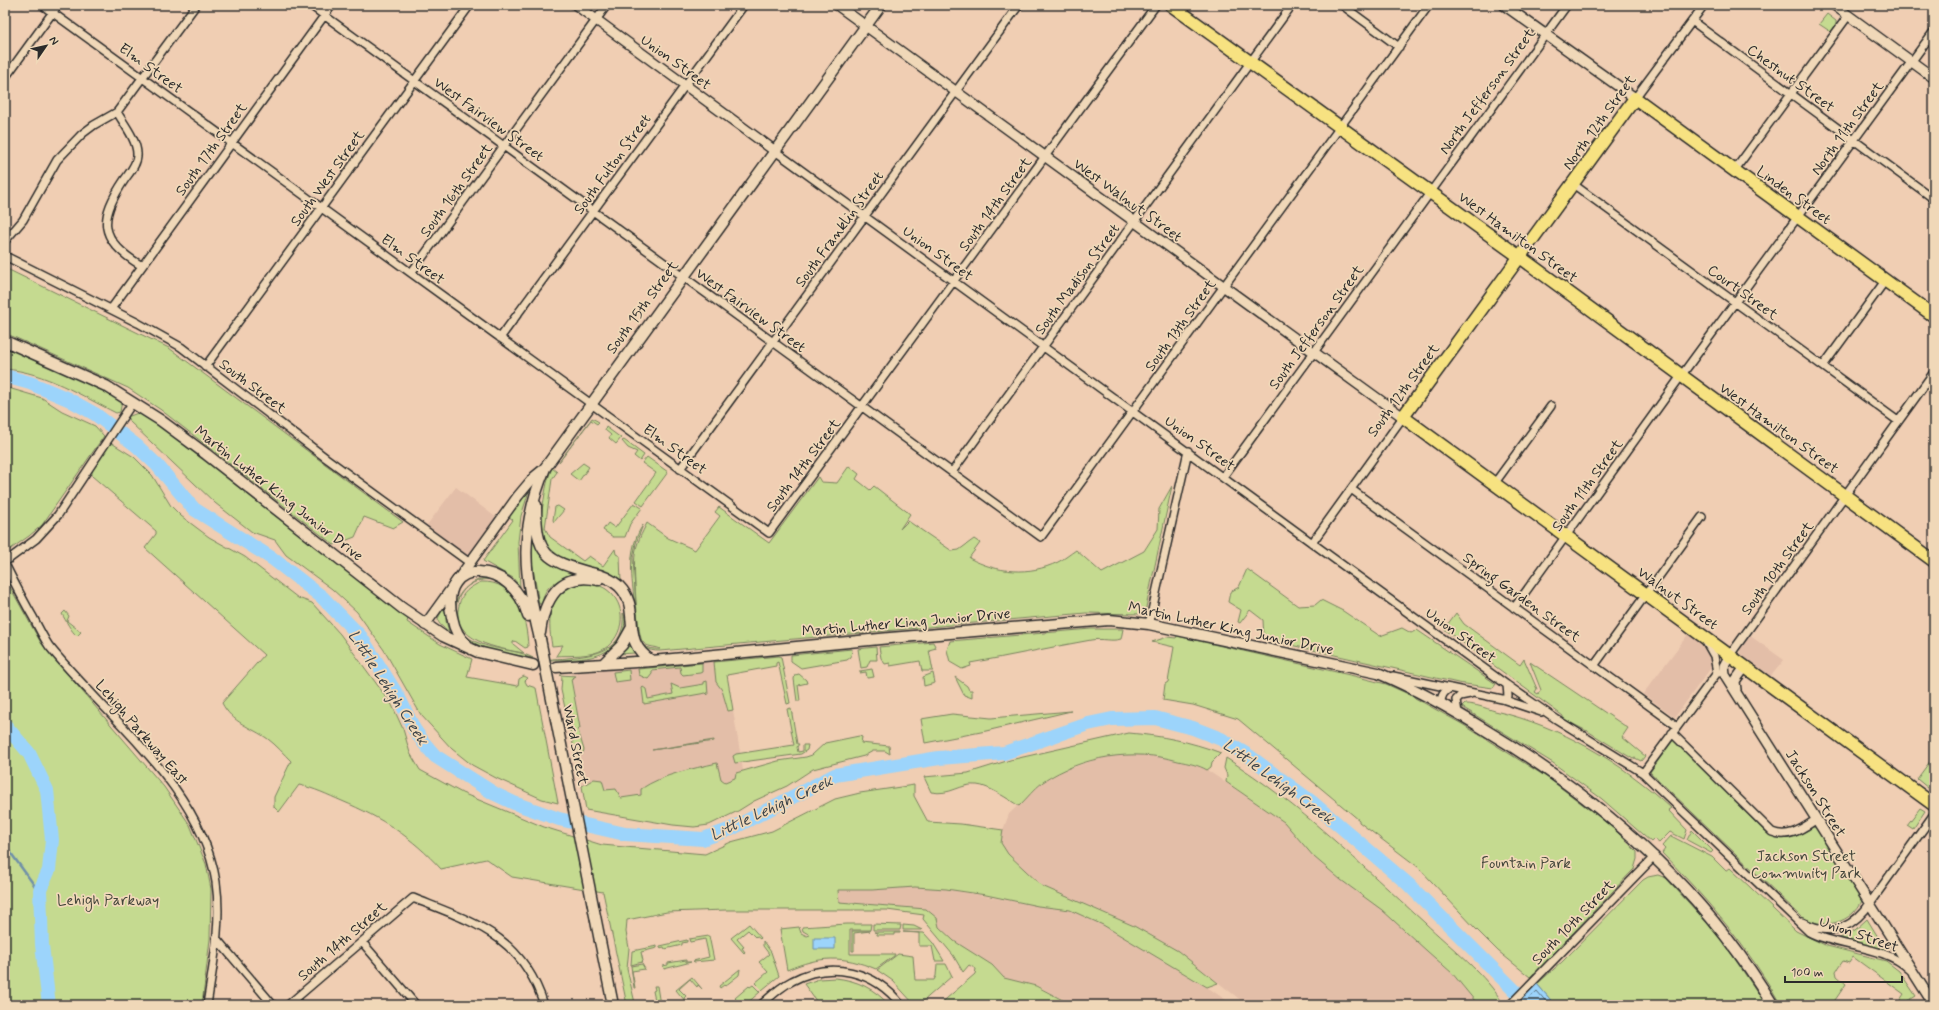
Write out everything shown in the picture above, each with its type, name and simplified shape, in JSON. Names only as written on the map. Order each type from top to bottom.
[{"type":"main road","name":"South 15th Street","points":[[545,468],[881,5]]},
{"type":"main road","name":"West Hamilton Street","points":[[1171,5],[1520,257],[1934,561]]},
{"type":"main road","name":"Linden Street","points":[[1635,98],[1934,316]]},
{"type":"main road","name":"North 12th Street","points":[[1520,257],[1635,98]]},
{"type":"main road","name":"South 12th Street","points":[[1402,417],[1520,257]]},
{"type":"main road","name":"Martin Luther King Junior Drive","points":[[5,341],[79,372],[133,402],[206,454],[425,625],[461,645],[478,652],[533,665]]},
{"type":"main road","name":"Walnut Street","points":[[1402,417],[1934,805]]},
{"type":"main road","name":"Ward Street","points":[[545,468],[536,491],[527,526],[525,552],[530,597],[537,639],[551,698],[613,1005]]},
{"type":"main road","points":[[536,491],[537,537],[544,551],[560,564],[603,576],[612,581],[622,590],[630,606],[632,638],[645,657],[652,661]]},
{"type":"main road","points":[[470,563],[504,579],[520,593],[527,608],[537,639]]},
{"type":"main road","points":[[478,652],[463,641],[454,627],[450,609],[452,593],[455,583],[467,573],[473,572],[493,575]]},
{"type":"main road","points":[[537,639],[546,604],[556,590],[572,580],[591,578],[608,584],[630,606]]},
{"type":"main road","name":"Martin Luther King Junior Drive","points":[[556,667],[652,661],[1091,620],[1108,620],[1149,624],[1378,673],[1402,683],[1441,703],[1516,748],[1562,780],[1612,818],[1655,856],[1726,936],[1773,1005]]},
{"type":"main road","points":[[603,664],[622,645],[632,627]]},
{"type":"street","name":"Elm Street","points":[[42,5],[769,534]]},
{"type":"street","points":[[5,78],[58,5]]},
{"type":"street","points":[[5,241],[23,220],[47,175],[66,150],[94,125],[117,112],[196,5]]},
{"type":"street","name":"West Fairview Street","points":[[310,5],[1041,537]]},
{"type":"street","name":"South 17th Street","points":[[111,309],[332,5]]},
{"type":"street","name":"South West Street","points":[[205,367],[470,5]]},
{"type":"street","name":"Union Street","points":[[576,5],[1506,685],[1556,719],[1643,773],[1809,932],[1818,936],[1886,955],[1907,967],[1915,975]]},
{"type":"street","name":"South 16th Street","points":[[411,274],[607,5]]},
{"type":"street","name":"South Fulton Street","points":[[500,338],[744,5]]},
{"type":"street","name":"West Walnut Street","points":[[837,5],[1402,417]]},
{"type":"street","name":"South Franklin Street","points":[[680,469],[1019,5]]},
{"type":"street","name":"South 14th Street","points":[[769,534],[1156,5]]},
{"type":"street","name":"South Madison Street","points":[[952,472],[1292,5]]},
{"type":"street","points":[[1342,5],[1399,47]]},
{"type":"street","name":"South 13th Street","points":[[1041,537],[1429,5]]},
{"type":"street","points":[[1504,5],[1635,98]]},
{"type":"street","name":"North Jefferson Street","points":[[1430,193],[1566,5]]},
{"type":"street","name":"North 12th Street","points":[[1635,98],[1704,5]]},
{"type":"street","points":[[1834,5],[1934,78]]},
{"type":"street","points":[[1734,171],[1848,16]]},
{"type":"street","name":"Chestnut Street","points":[[1692,21],[1934,199]]},
{"type":"street","name":"North 11th Street","points":[[1681,376],[1934,31]]},
{"type":"street","points":[[117,112],[132,138],[137,154],[133,168],[111,201],[106,217],[106,225],[112,241],[118,249],[142,266]]},
{"type":"street","name":"Court Street","points":[[1573,184],[1898,421]]},
{"type":"street","name":"South Jefferson Street","points":[[1223,477],[1430,193]]},
{"type":"street","name":"South Street","points":[[5,256],[111,309],[181,347],[205,367],[470,563]]},
{"type":"street","points":[[1823,366],[1885,281]]},
{"type":"street","name":"South 10th Street","points":[[1730,655],[1934,372]]},
{"type":"street","name":"South 11th Street","points":[[1514,608],[1681,376]]},
{"type":"street","name":"Lehigh Parkway East","points":[[133,402],[58,515],[46,530],[5,563],[48,644],[157,766],[192,816],[206,846],[216,882],[218,911],[207,1005]]},
{"type":"street","points":[[1494,484],[1550,406]]},
{"type":"street","name":"South 12th Street","points":[[1312,543],[1402,417]]},
{"type":"street","points":[[1149,624],[1188,451]]},
{"type":"street","name":"South 15th Street","points":[[425,625],[504,515],[534,477],[545,468]]},
{"type":"street","name":"Spring Garden Street","points":[[1351,489],[1678,726]]},
{"type":"street","points":[[1594,666],[1702,517]]},
{"type":"street","points":[[1697,631],[1714,656],[1721,674]]},
{"type":"street","points":[[1643,773],[1672,733],[1721,674],[1730,655]]},
{"type":"street","points":[[1738,696],[1735,680],[1745,667]]},
{"type":"street","points":[[1378,673],[1502,699],[1525,706],[1556,719]]},
{"type":"street","name":"Jackson Street","points":[[1721,674],[1738,696],[1934,1005]]},
{"type":"street","points":[[1502,699],[1506,699],[1508,696],[1506,685]]},
{"type":"street","points":[[1441,703],[1441,697],[1444,692],[1450,688]]},
{"type":"street","points":[[1458,713],[1456,705],[1457,699],[1465,694],[1474,694]]},
{"type":"street","points":[[1672,733],[1772,832],[1784,835],[1794,833],[1817,819]]},
{"type":"street","name":"Union Street","points":[[1795,918],[1816,928],[1833,931],[1854,922],[1870,903],[1934,814]]},
{"type":"street","name":"South 10th Street","points":[[1510,1005],[1655,856]]},
{"type":"street","name":"South 14th Street","points":[[288,1005],[413,898],[480,925],[496,936],[525,966],[535,982],[544,1005]]},
{"type":"street","points":[[216,938],[273,1005]]},
{"type":"street","points":[[362,942],[416,1005]]},
{"type":"street","points":[[761,1005],[791,981],[814,972],[837,970],[851,972],[875,981],[885,987],[902,1005]]},
{"type":"shaded area","points":[[456,487],[498,519],[470,555],[466,555],[427,525]]},
{"type":"shaded area","points":[[1689,633],[1701,644],[1710,657],[1713,665],[1675,717],[1643,694]]},
{"type":"shaded area","points":[[1749,635],[1784,660],[1771,676],[1740,654],[1740,647]]},
{"type":"shaded area","points":[[717,660],[727,711],[733,710],[744,776],[728,795],[641,795],[621,798],[605,790],[582,786],[572,743],[580,739],[571,673]]},
{"type":"shaded area","points":[[1136,754],[1167,758],[1204,768],[1284,822],[1314,857],[1341,880],[1382,910],[1452,973],[1475,1001],[1483,1005],[1247,1005],[1178,951],[1134,926],[1042,886],[1008,854],[1001,843],[1003,830],[1009,814],[1042,783],[1063,771],[1103,757]]},
{"type":"shaded area","points":[[915,887],[946,889],[1056,909],[1070,910],[1103,925],[1207,987],[1233,1005],[1073,1005],[1038,986],[1004,978],[992,965],[954,941],[939,927],[937,918],[926,909],[839,902],[837,890],[872,890]]},
{"type":"green space","points":[[1827,14],[1836,21],[1836,25],[1831,32],[1819,24]]},
{"type":"green space","points":[[5,268],[169,348],[403,522],[393,528],[364,517],[355,537],[334,545],[161,410],[128,388],[5,333]]},
{"type":"green space","points":[[5,345],[101,388],[122,401],[120,412],[116,413],[49,380],[20,371],[5,369]]},
{"type":"green space","points":[[5,387],[42,398],[62,411],[95,426],[104,436],[42,525],[5,553]]},
{"type":"green space","points":[[138,413],[157,424],[408,619],[407,622],[440,644],[472,659],[467,677],[518,686],[519,679],[524,676],[528,678],[525,681],[527,685],[536,688],[558,803],[542,799],[496,778],[472,765],[452,749],[421,715],[384,650],[357,612],[332,589],[286,555],[275,540],[252,532],[215,503],[130,422],[127,417]]},
{"type":"green space","points":[[592,418],[599,422],[597,424],[591,420],[559,462]]},
{"type":"green space","points":[[606,427],[621,438],[616,444],[609,438],[611,435],[605,430]]},
{"type":"green space","points":[[624,440],[644,455],[640,461],[634,456],[637,452],[628,448],[622,441]]},
{"type":"green space","points":[[110,442],[134,457],[152,475],[171,506],[181,516],[209,537],[245,557],[298,598],[312,603],[340,634],[392,705],[403,729],[410,753],[420,770],[462,793],[544,827],[602,845],[705,854],[731,842],[772,831],[835,799],[860,793],[914,785],[914,796],[928,822],[961,824],[1003,830],[1001,843],[1008,854],[1042,886],[1134,926],[1178,951],[1218,983],[1207,987],[1103,925],[1070,910],[1038,906],[986,895],[946,889],[915,887],[872,890],[838,890],[839,902],[926,909],[937,918],[939,927],[954,941],[992,965],[1004,978],[1036,986],[1072,1005],[939,1005],[975,974],[976,969],[969,965],[963,972],[953,955],[923,919],[924,915],[887,910],[726,910],[667,912],[627,920],[626,932],[629,948],[627,969],[635,1003],[627,1005],[603,892],[512,877],[486,859],[441,869],[419,847],[396,829],[357,807],[305,786],[299,785],[279,812],[274,807],[274,797],[291,761],[268,739],[236,720],[226,710],[222,703],[264,655],[145,548],[156,534],[156,531],[92,476],[92,470]]},
{"type":"green space","points":[[647,457],[668,472],[643,506],[636,501],[656,473],[642,463]]},
{"type":"green space","points":[[583,463],[589,467],[579,481],[570,474]]},
{"type":"green space","points":[[849,466],[859,474],[856,479],[870,490],[874,486],[910,514],[900,529],[908,521],[952,551],[959,550],[974,539],[980,543],[969,558],[991,567],[1013,571],[1024,571],[1047,566],[1060,561],[1076,550],[1102,573],[1144,551],[1158,529],[1159,509],[1172,486],[1145,612],[1140,614],[1086,613],[660,651],[652,650],[645,648],[641,644],[638,638],[635,611],[638,622],[635,585],[635,555],[641,535],[647,523],[668,538],[695,550],[720,516],[715,512],[719,507],[769,543],[818,477],[821,482],[837,483]],"holes":[[[638,624],[642,641],[648,646],[660,649],[650,649],[644,646],[639,636]]]},
{"type":"green space","points":[[552,468],[557,472],[552,479],[545,528],[550,537],[583,561],[589,556],[603,566],[615,549],[616,554],[620,556],[621,582],[608,573],[565,560],[553,554],[545,544],[541,530],[542,510],[547,483]]},
{"type":"green space","points":[[529,491],[521,516],[518,542],[520,587],[513,578],[483,561],[513,520],[508,516]]},
{"type":"green space","points":[[634,503],[642,508],[630,524],[625,537],[613,537],[603,530],[608,523],[615,528]]},
{"type":"green space","points":[[558,506],[564,510],[554,522],[555,507]]},
{"type":"green space","points":[[643,525],[636,543],[633,558],[635,607],[632,555],[634,544]]},
{"type":"green space","points":[[533,531],[536,546],[578,572],[550,586],[546,590],[542,604],[539,604],[532,562]]},
{"type":"green space","points":[[1247,569],[1298,606],[1315,605],[1321,600],[1343,611],[1380,636],[1402,628],[1411,633],[1417,630],[1496,684],[1493,688],[1458,683],[1264,639],[1263,620],[1250,610],[1240,623],[1238,622],[1241,610],[1228,602],[1230,592],[1239,587]]},
{"type":"green space","name":"Lehigh Parkway","points":[[5,578],[41,643],[164,787],[190,825],[206,864],[211,889],[210,939],[202,1005],[5,1005]]},
{"type":"green space","points":[[486,578],[494,579],[477,581],[473,583],[476,581]]},
{"type":"green space","points":[[481,582],[493,583],[503,587],[511,594],[517,603],[525,624],[528,647],[525,648],[515,641],[513,644],[524,653],[490,646],[469,635],[462,627],[458,617],[460,600],[467,590]]},
{"type":"green space","points":[[580,583],[600,586],[613,595],[621,611],[620,628],[611,643],[599,652],[581,655],[556,656],[563,645],[552,646],[550,635],[550,616],[552,608],[561,593]]},
{"type":"green space","points":[[462,592],[457,603],[456,615],[459,627],[466,636],[487,646],[523,654],[533,658],[491,650],[468,639],[460,631],[455,622],[454,612],[456,603]]},
{"type":"green space","points":[[446,606],[446,621],[449,631],[439,623],[438,620],[440,614]]},
{"type":"green space","points":[[65,611],[69,616],[67,621],[81,632],[77,636],[62,614]]},
{"type":"green space","points":[[623,613],[625,621],[623,631],[618,641],[602,654],[581,659],[549,660],[588,655],[607,649],[620,636],[623,626]]},
{"type":"green space","points":[[1456,613],[1464,624],[1520,665],[1524,659],[1537,689],[1535,692],[1538,694],[1541,690],[1530,662],[1628,728],[1622,737],[1645,756],[1641,761],[1635,758],[1633,759],[1589,732],[1563,719],[1563,716],[1444,629]]},
{"type":"green space","points":[[1091,629],[1123,629],[1121,639],[1095,640],[1076,643],[970,663],[971,666],[962,669],[950,662],[947,650],[950,641]]},
{"type":"green space","name":"Fountain Park","points":[[1177,636],[1354,676],[1386,684],[1406,693],[1462,724],[1548,778],[1611,826],[1637,852],[1637,859],[1634,869],[1551,956],[1536,975],[1534,973],[1530,977],[1498,951],[1418,867],[1359,822],[1359,820],[1238,719],[1193,705],[1163,700],[1165,684],[1168,682],[1174,647],[1152,642],[1167,637],[1176,638]]},
{"type":"green space","points":[[629,641],[635,653],[619,654]]},
{"type":"green space","points":[[933,642],[936,648],[929,650],[933,671],[922,671],[920,661],[890,666],[890,663],[885,664],[881,658],[879,647]]},
{"type":"green space","points":[[876,647],[877,660],[870,660],[867,667],[861,668],[858,649]]},
{"type":"green space","points":[[852,649],[851,657],[847,660],[801,668],[791,661],[791,655]]},
{"type":"green space","points":[[781,657],[790,703],[787,704],[778,662],[776,663],[776,666],[727,675],[733,710],[728,711],[722,690],[716,682],[714,662]]},
{"type":"green space","points":[[702,663],[702,672],[700,673],[683,675],[680,667],[652,670],[652,674],[648,679],[639,675],[638,669]]},
{"type":"green space","points":[[872,669],[874,677],[867,678],[866,672],[860,673],[860,671]]},
{"type":"green space","points":[[629,670],[630,680],[615,682],[613,672]]},
{"type":"green space","points":[[933,673],[935,683],[924,686],[923,677]]},
{"type":"green space","points":[[799,674],[806,680],[807,683],[798,685],[800,701],[797,701],[794,679],[795,675]]},
{"type":"green space","points":[[560,675],[576,676],[571,679],[580,728],[578,730],[584,750],[582,755],[575,753],[561,690],[562,677]]},
{"type":"green space","points":[[955,677],[967,686],[969,690],[972,690],[972,698],[964,695]]},
{"type":"green space","points":[[707,681],[708,695],[706,693],[644,704],[643,687],[646,689],[648,699],[673,694],[671,684],[680,688],[704,684],[704,682]]},
{"type":"green space","points":[[1465,704],[1480,706],[1543,726],[1566,736],[1611,761],[1652,791],[1671,808],[1668,810],[1687,830],[1684,839],[1670,832],[1659,843],[1654,839],[1651,842],[1602,799],[1553,763],[1462,707]]},
{"type":"green space","points":[[791,708],[797,744],[799,744],[797,747],[798,752],[803,751],[803,745],[808,745],[807,750],[801,754],[735,763],[733,756],[736,754],[794,745],[787,709]]},
{"type":"green space","points":[[1071,711],[986,731],[925,743],[921,719],[952,714],[991,718]]},
{"type":"green space","points":[[1129,733],[1198,745],[1221,753],[1212,762],[1211,767],[1207,770],[1189,763],[1143,755],[1108,757],[1091,761],[1058,773],[1043,782],[1019,806],[993,790],[977,785],[965,786],[938,793],[931,792],[924,777],[968,773],[1010,760]]},
{"type":"green space","points":[[859,736],[862,737],[861,743],[889,746],[890,754],[885,751],[873,751],[864,756],[813,769],[787,786],[754,801],[738,811],[709,825],[694,827],[673,825],[586,810],[582,786],[594,779],[602,780],[605,790],[616,789],[621,798],[641,795],[641,789],[659,779],[717,763],[721,779],[725,782],[735,778],[736,773],[778,761],[806,757],[812,755],[825,743]]},
{"type":"green space","name":"Jackson Street Community Park","points":[[1674,739],[1765,832],[1778,838],[1790,838],[1813,827],[1818,828],[1863,899],[1852,914],[1837,922],[1828,924],[1811,921],[1802,917],[1650,772]]},
{"type":"green space","points":[[714,740],[714,741],[652,750]]},
{"type":"green space","points":[[1226,758],[1253,776],[1305,815],[1353,857],[1478,972],[1496,993],[1503,1004],[1483,1005],[1475,1001],[1452,973],[1382,910],[1341,880],[1314,857],[1284,822],[1226,782],[1227,775],[1224,768]]},
{"type":"green space","points":[[1931,760],[1934,763],[1934,793],[1917,779]]},
{"type":"green space","points":[[1920,808],[1925,811],[1913,829],[1907,825]]},
{"type":"green space","points":[[1692,830],[1713,851],[1711,853],[1687,840]]},
{"type":"green space","points":[[1671,836],[1712,857],[1726,871],[1730,868],[1796,931],[1827,946],[1886,961],[1899,971],[1916,996],[1905,1003],[1902,1003],[1900,1000],[1904,994],[1853,957],[1849,963],[1843,961],[1836,971],[1837,976],[1846,984],[1833,1003],[1836,1005],[1781,1005],[1769,984],[1741,944],[1711,906],[1662,853],[1665,849],[1662,846]]},
{"type":"green space","points":[[1658,875],[1666,878],[1720,937],[1766,1005],[1555,1005],[1537,984],[1562,962],[1643,880],[1648,877]]},
{"type":"green space","points":[[1867,919],[1886,950],[1838,939],[1855,930]]},
{"type":"green space","points":[[749,924],[761,938],[755,937],[748,930],[737,939],[744,947],[742,948],[745,952],[744,953],[731,938]]},
{"type":"green space","points":[[871,924],[870,930],[850,930],[850,954],[895,954],[894,956],[876,969],[852,961],[831,959],[810,962],[787,970],[780,929],[799,927],[801,933],[807,936],[810,935],[803,931],[802,927]]},
{"type":"green space","points":[[873,924],[901,925],[900,930],[873,930]]},
{"type":"green space","points":[[903,925],[914,926],[922,930],[903,930]]},
{"type":"green space","points":[[852,931],[870,931],[854,933],[854,951],[852,951]]},
{"type":"green space","points":[[874,932],[900,933],[895,933],[895,935],[877,935],[877,933]]},
{"type":"green space","points":[[903,932],[924,933],[933,943],[944,961],[935,961],[932,946],[919,946],[919,933]]},
{"type":"green space","points":[[709,936],[714,960],[694,962],[693,961],[709,957],[705,939],[690,942],[689,939]]},
{"type":"green space","points":[[687,940],[687,942],[682,943],[682,945],[665,949],[664,947],[660,948],[660,946]]},
{"type":"green space","points":[[763,941],[771,952],[779,976],[762,990],[755,983],[768,972],[759,962],[769,954],[763,946]]},
{"type":"green space","points":[[657,946],[657,948],[641,952],[643,961],[631,965],[632,951]]},
{"type":"green space","points":[[898,954],[913,956],[915,980],[934,980],[936,976],[937,964],[946,964],[952,976],[921,1003],[914,1004],[893,981],[877,970]]},
{"type":"green space","points":[[686,960],[686,962],[691,962],[664,969],[663,966],[668,965],[668,963]]},
{"type":"green space","points":[[642,964],[645,969],[632,971],[634,988],[631,966]]},
{"type":"green space","points":[[740,969],[739,975],[720,988],[719,986]]},
{"type":"green space","points":[[692,977],[702,989],[698,985],[697,987],[690,979],[679,989],[686,996],[684,998],[686,1002],[676,990]]},
{"type":"green space","points":[[835,978],[851,981],[865,986],[878,994],[889,1005],[842,1005],[837,1000],[832,1005],[819,1005],[804,984],[819,979]]},
{"type":"green space","points":[[753,985],[760,992],[745,1005],[735,1005],[733,1003],[736,999],[735,998],[749,986],[750,987]]},
{"type":"green space","points":[[654,986],[657,986],[660,1005],[656,1005],[653,991],[655,990]]},
{"type":"water","points":[[814,938],[835,938],[835,949],[814,949]]},
{"type":"water","points":[[1537,984],[1555,1005],[1516,1005]]},
{"type":"waterway","name":"Little Lehigh Creek","points":[[5,376],[30,383],[68,399],[95,414],[137,446],[157,465],[194,509],[273,559],[322,597],[361,637],[399,698],[414,729],[435,756],[495,794],[514,803],[559,819],[625,834],[703,839],[731,829],[835,775],[939,758],[1004,753],[1088,724],[1112,719],[1155,718],[1193,728],[1221,739],[1249,756],[1313,803],[1408,884],[1529,1005]]},
{"type":"waterway","name":"Little Lehigh Creek","points":[[5,725],[29,753],[47,790],[52,840],[49,870],[40,890],[42,945],[49,1005]]},
{"type":"waterway","points":[[5,845],[40,893]]}]
